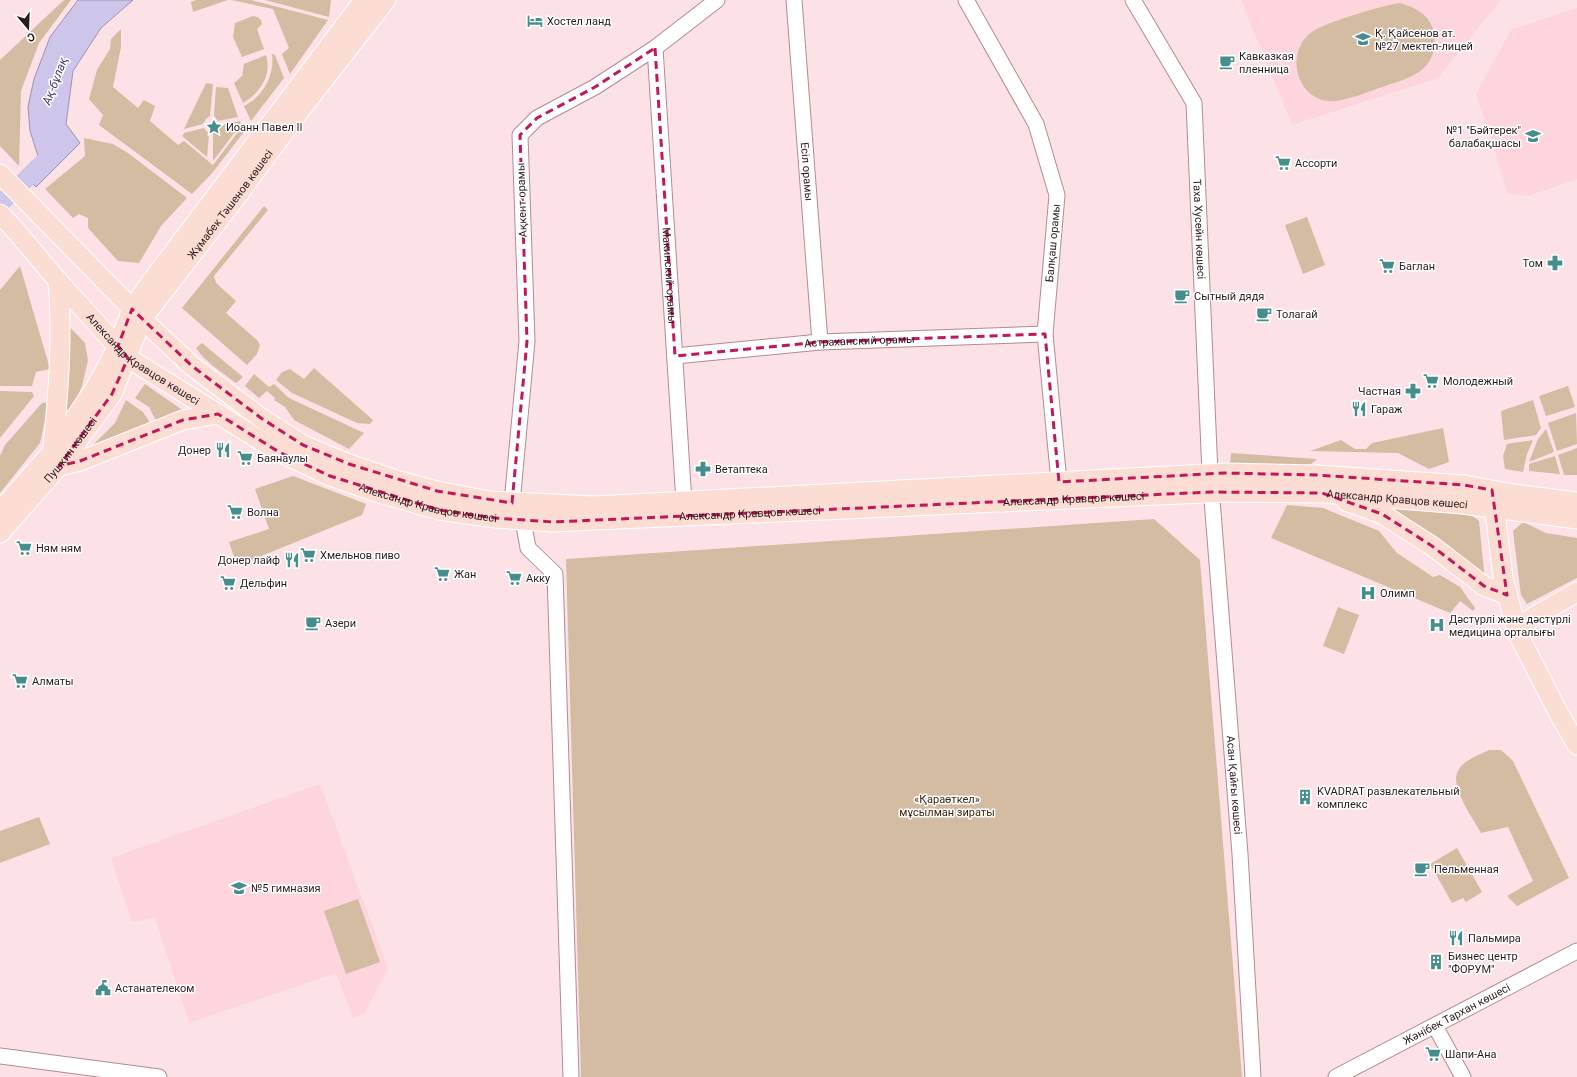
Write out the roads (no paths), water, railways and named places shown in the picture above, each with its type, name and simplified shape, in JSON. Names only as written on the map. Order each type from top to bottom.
[{"type":"main road","name":"Жұмабек Тәшенов көшесі","points":[[123,352],[137,314],[364,0]]},
{"type":"main road","name":"Жұмабек Тәшенов көшесі","points":[[137,314],[234,200],[301,109],[386,0]]},
{"type":"main road","name":"Александр Кравцов көшесі","points":[[0,174],[137,314],[192,366],[261,418],[304,445],[348,464],[437,492],[490,501],[512,503],[594,506],[1058,482],[1211,483],[1455,503],[1494,499],[1577,502]]},
{"type":"main road","name":"Александр Кравцов көшесі","points":[[0,214],[58,281],[123,352],[279,452],[330,476],[376,492],[439,510],[494,518],[553,522],[655,518],[1339,476],[1464,485],[1494,499],[1577,519]]},
{"type":"main road","points":[[58,281],[61,329],[56,458],[80,461],[183,420],[218,414]]},
{"type":"main road","name":"Пушкин көшесі","points":[[0,533],[56,458],[96,387],[123,352]]},
{"type":"main road","name":"Пушкин көшесі","points":[[0,511],[56,458]]},
{"type":"main road","points":[[1322,493],[1382,514],[1432,546],[1484,586],[1507,595]]},
{"type":"main road","points":[[1494,499],[1499,549],[1507,595],[1517,632],[1541,680],[1577,745]]},
{"type":"main road","points":[[1517,632],[1530,619],[1577,592]]},
{"type":"street","name":"Ақкент орамы","points":[[512,503],[527,342],[520,135],[537,118],[595,87],[655,48],[717,0]]},
{"type":"street","name":"Есіл орамы","points":[[794,0],[820,342]]},
{"type":"street","name":"Балқаш орамы","points":[[966,0],[1036,124],[1057,195],[1045,334],[1058,482]]},
{"type":"street","name":"Таха Хусейн көшесі","points":[[1133,0],[1194,103],[1211,483]]},
{"type":"street","name":"Макинский орамы","points":[[655,48],[684,502]]},
{"type":"street","name":"Астраханский орамы","points":[[675,356],[820,342],[1045,334]]},
{"type":"street","name":"Асан Қайғы көшесі","points":[[1211,483],[1240,854],[1253,1077]]},
{"type":"street","points":[[523,520],[528,548],[555,574],[571,1077]]},
{"type":"street","name":"Жәнібек Тархан көшесі","points":[[1336,1077],[1577,951]]},
{"type":"street","points":[[1435,1026],[1463,1077]]},
{"type":"street","points":[[0,1056],[159,1077]]},
{"type":"water","points":[[78,0],[133,0],[101,28],[73,71],[66,124],[80,143],[36,187],[21,172],[38,156],[30,131],[28,107],[34,79],[50,37]]},
{"type":"waterway","name":"Ақ-бұлақ","points":[[0,204],[44,162]]},
{"type":"place","name":"Хостел ланд","points":[[535,21]]},
{"type":"place","name":"Қ. Қайсенов ат. №27 мектеп-лицей","points":[[1363,39]]},
{"type":"place","name":"Кавказкая пленница","points":[[1227,62]]},
{"type":"place","name":"Иоанн Павел II","points":[[214,127]]},
{"type":"place","name":"№1 \"Бәйтерек\" балабақшасы","points":[[1533,136]]},
{"type":"place","name":"Ассорти","points":[[1283,163]]},
{"type":"place","name":"Том","points":[[1555,263]]},
{"type":"place","name":"Баглан","points":[[1387,266]]},
{"type":"place","name":"Сытный дядя","points":[[1182,296]]},
{"type":"place","name":"Толагай","points":[[1264,314]]},
{"type":"place","name":"Молодежный","points":[[1431,381]]},
{"type":"place","name":"Частная","points":[[1413,391]]},
{"type":"place","name":"Гараж","points":[[1359,409]]},
{"type":"place","name":"Донер","points":[[223,450]]},
{"type":"place","name":"Баянаулы","points":[[245,458]]},
{"type":"place","name":"Ветаптека","points":[[703,469]]},
{"type":"place","name":"Волна","points":[[235,512]]},
{"type":"place","name":"Ням ням","points":[[24,548]]},
{"type":"place","name":"Хмельнов пиво","points":[[308,555]]},
{"type":"place","name":"Донер лайф","points":[[292,560]]},
{"type":"place","name":"Жан","points":[[442,574]]},
{"type":"place","name":"Акку","points":[[514,578]]},
{"type":"place","name":"Дельфин","points":[[228,583]]},
{"type":"place","name":"Олимп","points":[[1368,593]]},
{"type":"place","name":"Азери","points":[[313,623]]},
{"type":"place","name":"Дәстүрлі және дәстүрлі медицина орталығы","points":[[1437,625]]},
{"type":"place","name":"Алматы","points":[[20,681]]},
{"type":"place","name":"KVADRAT развлекательный комплекс","points":[[1305,797]]},
{"type":"place","name":"Пельменная","points":[[1422,869]]},
{"type":"place","name":"№5 гимназия","points":[[239,888]]},
{"type":"place","name":"Пальмира","points":[[1456,938]]},
{"type":"place","name":"Бизнес центр \"ФОРУМ\"","points":[[1436,962]]},
{"type":"place","name":"Астанателеком","points":[[103,988]]},
{"type":"place","name":"Шапи-Ана","points":[[1433,1054]]},
{"type":"park label","name":"«Қараөткел» мұсылман зираты","points":[[947,805]]}]
